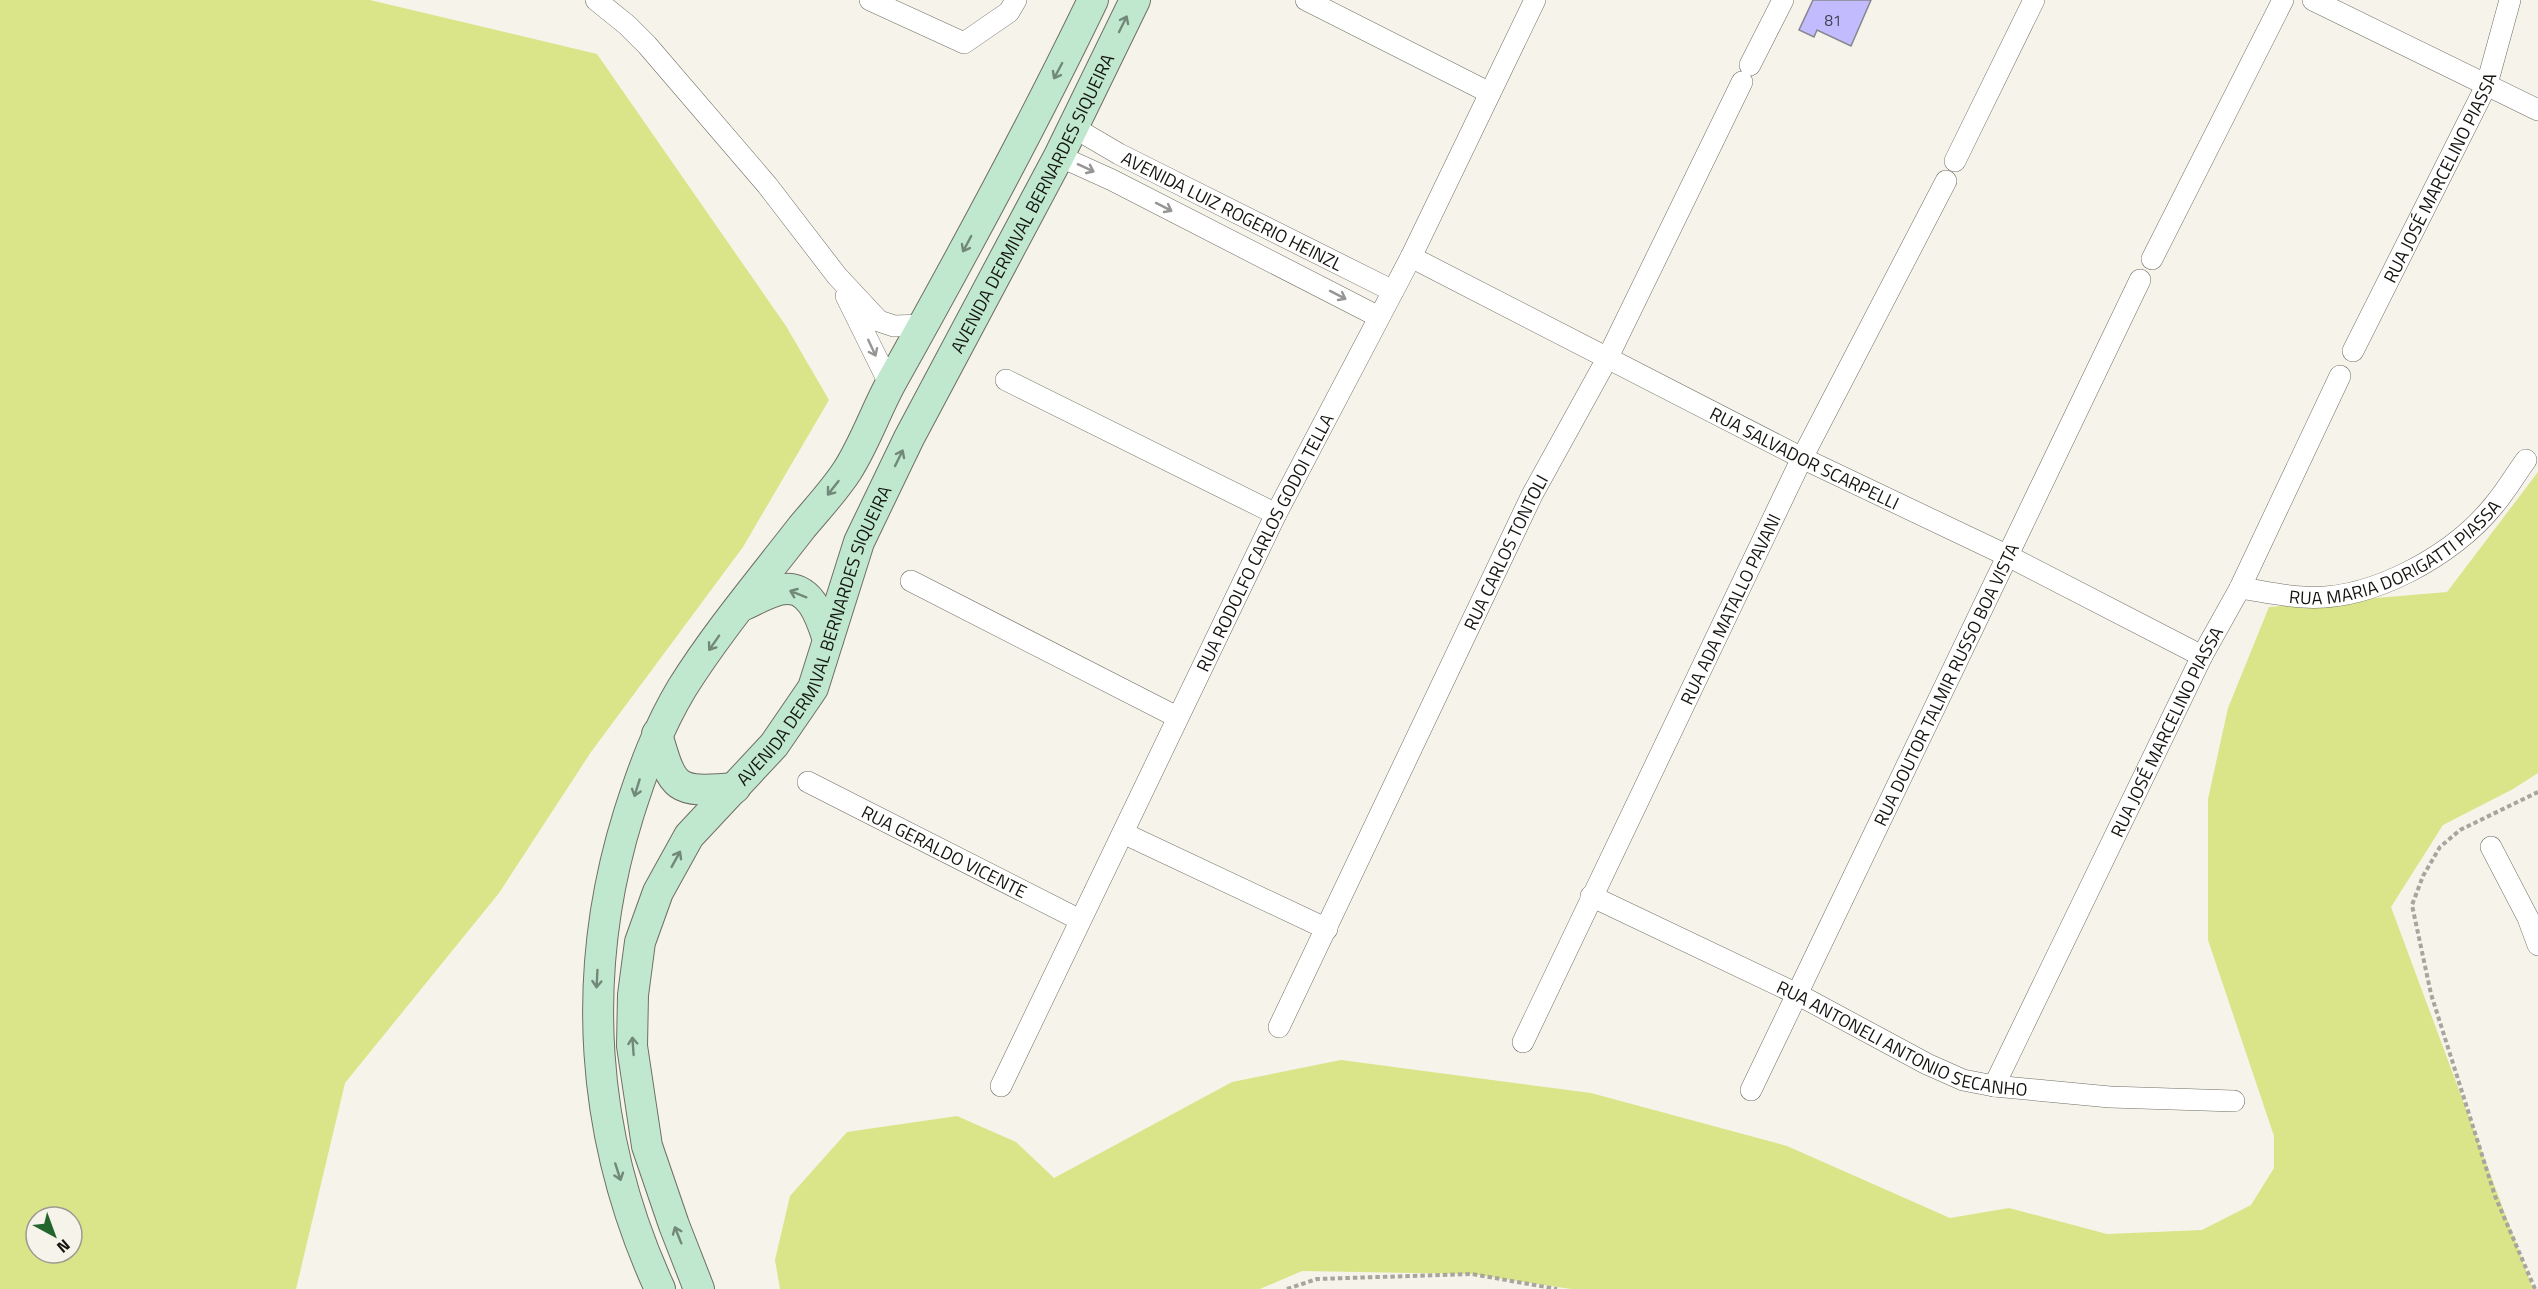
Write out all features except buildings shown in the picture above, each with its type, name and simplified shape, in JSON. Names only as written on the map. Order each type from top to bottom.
[{"type":"main road","name":"AVENIDA DERMIVAL BERNARDES SIQUEIRA","points":[[660,1289],[646,1258],[613,1155],[606,1120],[596,1021],[602,930],[614,861],[643,769],[657,734],[683,687],[740,606],[848,470],[890,385],[925,325],[1066,57],[1093,0]]},
{"type":"main road","name":"AVENIDA DERMIVAL BERNARDES SIQUEIRA","points":[[699,1289],[647,1146],[632,1046],[633,995],[640,942],[658,892],[688,836],[774,745],[813,688],[859,542],[909,438],[1059,156],[1135,0]]},
{"type":"main road","points":[[740,606],[780,589],[796,591],[808,598],[818,610],[828,640]]},
{"type":"main road","points":[[657,734],[668,771],[678,783],[696,790],[735,788]]},
{"type":"street","points":[[596,0],[627,25],[767,185],[837,276],[879,321],[894,326],[925,325]]},
{"type":"street","points":[[618,0],[627,25]]},
{"type":"street","points":[[870,0],[964,43],[1009,12],[1016,0]]},
{"type":"street","points":[[1306,0],[1490,93]]},
{"type":"street","name":"RUA RODOLFO CARLOS GODOI TELLA","points":[[1001,1086],[1276,514],[1411,256],[1535,0]]},
{"type":"street","name":"RUA CARLOS TONTOLI","points":[[1279,1027],[1532,495],[1607,359],[1783,0]]},
{"type":"street","points":[[1955,161],[2034,0]]},
{"type":"street","points":[[2152,259],[2283,0]]},
{"type":"street","points":[[2313,0],[2538,110]]},
{"type":"street","name":"RUA JOSÉ MARCELINO PIASSA","points":[[2353,351],[2487,84],[2510,0]]},
{"type":"street","name":"AVENIDA LUIZ ROGERIO HEINZL","points":[[1073,127],[1119,154],[1393,291]]},
{"type":"street","name":"AVENIDA LUIZ ROGERIO HEINZL","points":[[1059,156],[1379,316]]},
{"type":"street","name":"RUA ADA MATALLO PAVANI","points":[[1523,1042],[1802,458],[1946,181]]},
{"type":"street","name":"RUA SALVADOR SCARPELLI","points":[[1411,256],[1802,458],[2008,556],[2202,656]]},
{"type":"street","points":[[837,276],[890,385]]},
{"type":"street","name":"RUA DOUTOR TALMIR RUSSO BOA VISTA","points":[[1751,1090],[2140,280]]},
{"type":"street","name":"RUA JOSÉ MARCELINO PIASSA","points":[[1994,1086],[2202,656],[2240,588],[2340,376]]},
{"type":"street","points":[[1006,380],[1276,514]]},
{"type":"street","name":"RUA MARIA DORIGATTI PIASSA","points":[[2240,588],[2305,597],[2347,594],[2386,583],[2459,539],[2493,506],[2526,460]]},
{"type":"street","points":[[911,581],[1177,717]]},
{"type":"street","name":"RUA GERALDO VICENTE","points":[[808,782],[1080,920]]},
{"type":"street","points":[[1123,834],[1327,929]]},
{"type":"street","points":[[2491,847],[2533,916],[2538,945]]},
{"type":"street","name":"RUA ANTONELI ANTONIO SECANHO","points":[[1591,896],[1797,994],[1927,1064],[1963,1080],[1994,1086],[2110,1097],[2234,1101]]},
{"type":"path","points":[[2535,1289],[2495,1196],[2432,994],[2412,905],[2423,876],[2439,847],[2460,830],[2538,792]]},
{"type":"path","points":[[1287,1289],[1317,1279],[1472,1274],[1557,1289]]},
{"type":"green space","points":[[0,0],[370,0],[597,54],[786,326],[829,400],[743,547],[591,752],[499,893],[345,1083],[296,1289],[0,1289]]},
{"type":"green space","points":[[2538,472],[2538,773],[2513,789],[2443,825],[2391,907],[2533,1289],[1571,1289],[1472,1274],[1302,1271],[1260,1289],[780,1289],[775,1260],[790,1196],[847,1132],[957,1116],[1016,1142],[1054,1178],[1232,1082],[1341,1060],[1591,1093],[1787,1146],[1950,1218],[2009,1208],[2107,1234],[2202,1230],[2251,1205],[2274,1168],[2274,1136],[2208,940],[2208,799],[2228,708],[2269,607],[2447,592]]}]
